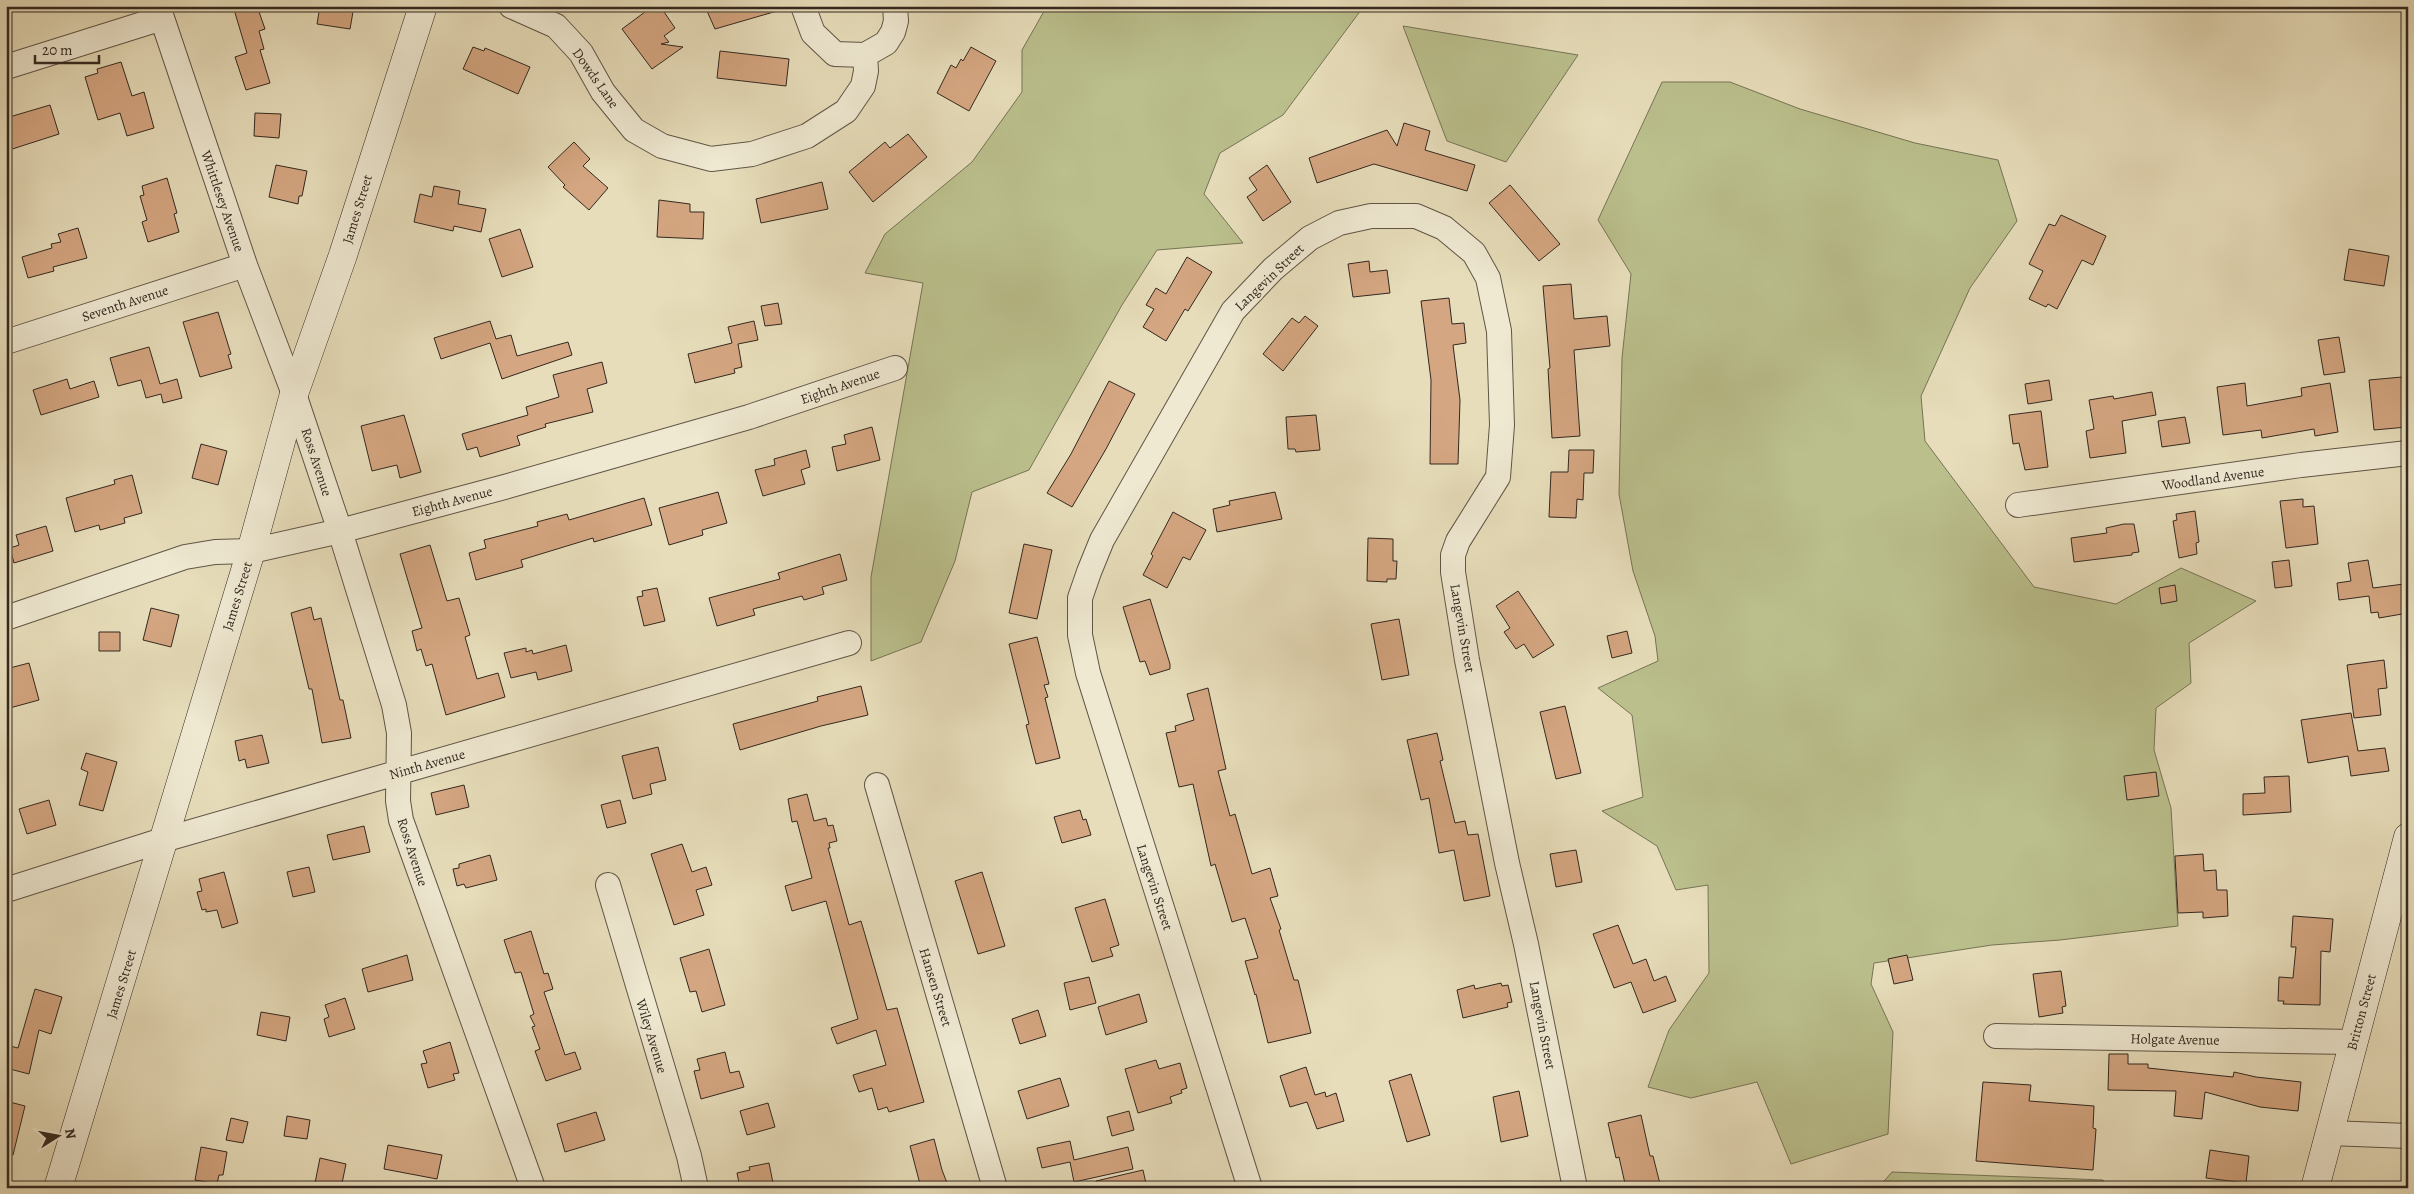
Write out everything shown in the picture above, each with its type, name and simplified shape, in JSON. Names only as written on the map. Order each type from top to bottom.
[{"type":"main road","name":"James Street","points":[[58,1188],[251,551],[294,394],[343,255],[423,6]]},
{"type":"main road","name":"Britton Street","points":[[2315,1188],[2408,837]]},
{"type":"street","name":"Dowds Lane","points":[[512,6],[556,26],[581,53],[603,92],[634,130],[662,146],[711,159],[752,154],[808,136],[846,111],[863,86],[866,71],[865,55]]},
{"type":"street","points":[[803,6],[813,33],[835,54],[865,55],[886,43],[893,32],[896,21],[894,6]]},
{"type":"street","name":"Whittlesey Avenue","points":[[160,12],[245,265],[294,394]]},
{"type":"street","points":[[6,67],[160,12]]},
{"type":"street","name":"Langevin Street","points":[[1250,1188],[1088,674],[1080,635],[1080,598],[1102,540],[1233,311],[1273,269],[1310,238],[1339,223],[1371,216],[1416,216],[1444,228],[1474,253],[1488,278],[1490,287],[1499,331],[1502,425],[1498,477],[1458,541],[1453,555],[1453,572],[1506,863],[1526,944],[1575,1188]]},
{"type":"street","name":"Seventh Avenue","points":[[6,342],[245,265]]},
{"type":"street","name":"Eighth Avenue","points":[[6,618],[186,557],[215,552],[251,551],[340,531],[508,486],[740,419],[894,368]]},
{"type":"street","name":"Ross Avenue","points":[[294,394],[340,531],[394,705],[399,733],[398,801],[401,820],[533,1188]]},
{"type":"street","name":"Woodland Avenue","points":[[2018,505],[2301,465],[2408,453]]},
{"type":"street","name":"Ninth Avenue","points":[[6,890],[163,840],[849,643]]},
{"type":"street","name":"Hansen Street","points":[[877,785],[995,1188]]},
{"type":"street","name":"Wiley Avenue","points":[[608,885],[689,1156],[696,1188]]},
{"type":"street","name":"Holgate Avenue","points":[[1996,1036],[2353,1042]]},
{"type":"street","points":[[2329,1133],[2408,1136]]},
{"type":"green space","points":[[1047,6],[1364,6],[1283,115],[1220,153],[1204,194],[1243,243],[1157,250],[1122,305],[1029,470],[972,492],[955,561],[921,642],[871,661],[871,577],[923,283],[865,273],[885,234],[972,162],[1022,92],[1022,50]]},
{"type":"green space","points":[[1403,26],[1578,55],[1506,162],[1447,141]]},
{"type":"green space","points":[[1662,82],[1730,82],[1800,109],[1915,143],[1998,160],[2017,221],[1970,288],[1921,396],[1925,441],[2034,587],[2116,604],[2181,568],[2256,601],[2189,643],[2191,683],[2156,708],[2154,750],[2171,808],[2178,926],[2060,940],[1992,945],[1874,963],[1871,984],[1893,1032],[1888,1134],[1791,1164],[1757,1082],[1691,1098],[1648,1087],[1669,1030],[1709,973],[1708,885],[1676,890],[1657,846],[1602,811],[1643,797],[1632,715],[1598,688],[1658,661],[1655,636],[1633,571],[1619,494],[1622,358],[1631,274],[1598,220]]},
{"type":"green space","points":[[1892,1172],[2103,1180],[2108,1188],[1878,1188]]},
{"type":"building","points":[[233,6],[257,6],[265,29],[259,31],[264,49],[260,50],[270,83],[246,90],[235,57],[247,53]]},
{"type":"building","points":[[320,6],[354,6],[350,29],[317,24]]},
{"type":"building","points":[[653,6],[660,6],[675,28],[664,36],[669,42],[661,44],[683,47],[652,69],[622,29]]},
{"type":"building","points":[[710,6],[777,6],[777,11],[715,29],[707,11],[711,10]]},
{"type":"building","points":[[473,47],[484,51],[485,48],[530,67],[518,94],[463,69]]},
{"type":"building","points":[[971,47],[996,61],[969,111],[937,93],[951,65],[956,68],[961,59],[963,61]]},
{"type":"building","points":[[720,51],[789,59],[786,86],[717,78]]},
{"type":"building","points":[[121,62],[132,96],[144,92],[154,128],[127,136],[120,113],[98,120],[85,77],[98,73],[97,69]]},
{"type":"building","points":[[50,105],[59,134],[6,151],[6,118]]},
{"type":"building","points":[[255,113],[281,114],[279,138],[254,136]]},
{"type":"building","points":[[1404,123],[1430,131],[1425,150],[1475,165],[1467,191],[1374,164],[1317,183],[1309,158],[1387,130],[1397,146]]},
{"type":"building","points":[[908,134],[927,157],[873,202],[849,172],[885,142],[890,148]]},
{"type":"building","points":[[574,142],[590,159],[583,166],[608,188],[589,210],[563,187],[565,185],[548,167]]},
{"type":"building","points":[[276,165],[307,171],[302,196],[299,196],[298,204],[269,197]]},
{"type":"building","points":[[1267,165],[1291,202],[1263,221],[1247,197],[1257,190],[1249,178]]},
{"type":"building","points":[[167,178],[177,213],[174,214],[179,232],[148,242],[142,222],[147,220],[140,196],[144,195],[142,186]]},
{"type":"building","points":[[822,182],[828,209],[761,223],[756,199]]},
{"type":"building","points":[[1510,185],[1560,244],[1539,261],[1489,203]]},
{"type":"building","points":[[434,186],[460,191],[458,204],[486,209],[481,232],[454,226],[453,231],[414,222],[420,194],[432,197]]},
{"type":"building","points":[[659,200],[690,204],[690,212],[704,212],[703,239],[657,237]]},
{"type":"building","points":[[2061,215],[2106,236],[2093,265],[2082,260],[2057,309],[2048,304],[2046,307],[2029,299],[2043,271],[2029,264],[2049,224],[2055,226]]},
{"type":"building","points":[[78,228],[87,258],[53,267],[54,271],[28,278],[22,257],[52,248],[51,244],[61,242],[58,234]]},
{"type":"building","points":[[520,229],[533,267],[502,277],[489,239]]},
{"type":"building","points":[[2349,249],[2389,256],[2384,286],[2344,280]]},
{"type":"building","points":[[1187,257],[1212,272],[1188,311],[1185,309],[1166,341],[1143,327],[1154,309],[1146,305],[1156,288],[1166,294]]},
{"type":"building","points":[[1369,261],[1370,272],[1387,270],[1390,293],[1353,297],[1348,264]]},
{"type":"building","points":[[1571,284],[1574,319],[1607,316],[1610,346],[1574,350],[1580,436],[1552,438],[1548,369],[1550,368],[1543,286]]},
{"type":"building","points":[[1449,298],[1452,324],[1464,323],[1466,343],[1453,345],[1460,400],[1458,464],[1430,464],[1431,380],[1421,301]]},
{"type":"building","points":[[778,303],[782,324],[765,326],[761,306]]},
{"type":"building","points":[[218,312],[231,354],[228,355],[232,368],[200,377],[183,322]]},
{"type":"building","points":[[1305,316],[1318,326],[1283,371],[1263,354],[1292,318],[1299,323]]},
{"type":"building","points":[[490,321],[496,339],[511,335],[517,356],[568,342],[572,355],[502,379],[490,343],[441,359],[434,338]]},
{"type":"building","points":[[754,321],[758,340],[738,344],[742,367],[734,369],[735,373],[695,383],[688,354],[732,343],[728,327]]},
{"type":"building","points":[[2339,337],[2345,372],[2324,375],[2318,340]]},
{"type":"building","points":[[149,347],[160,384],[177,379],[182,398],[163,403],[161,394],[146,398],[141,380],[118,386],[110,358]]},
{"type":"building","points":[[602,362],[607,383],[587,389],[593,412],[545,424],[546,427],[517,436],[520,445],[480,457],[477,447],[467,450],[462,434],[528,415],[526,407],[559,397],[553,375]]},
{"type":"building","points":[[2402,377],[2407,427],[2374,430],[2369,380]]},
{"type":"building","points":[[67,379],[70,389],[94,381],[99,397],[41,415],[33,390]]},
{"type":"building","points":[[2049,380],[2052,400],[2028,404],[2025,384]]},
{"type":"building","points":[[1109,381],[1135,394],[1072,507],[1047,493],[1071,454]]},
{"type":"building","points":[[2245,383],[2247,406],[2302,396],[2301,388],[2330,383],[2338,432],[2315,436],[2314,429],[2262,438],[2261,430],[2223,435],[2217,387]]},
{"type":"building","points":[[2152,392],[2156,415],[2122,421],[2126,453],[2090,458],[2086,431],[2094,429],[2089,400],[2113,396],[2114,399]]},
{"type":"building","points":[[2041,411],[2048,467],[2025,470],[2019,443],[2013,444],[2009,415]]},
{"type":"building","points":[[404,415],[421,472],[400,478],[397,465],[372,471],[361,426]]},
{"type":"building","points":[[1316,415],[1320,450],[1296,452],[1295,449],[1288,449],[1286,417]]},
{"type":"building","points":[[2185,417],[2190,443],[2162,447],[2158,421]]},
{"type":"building","points":[[872,427],[880,460],[837,471],[832,447],[846,444],[844,435]]},
{"type":"building","points":[[201,444],[227,451],[218,485],[192,478]]},
{"type":"building","points":[[806,450],[810,467],[801,470],[805,484],[763,496],[755,470],[775,465],[774,459]]},
{"type":"building","points":[[1569,450],[1594,450],[1593,473],[1584,473],[1583,500],[1577,499],[1576,518],[1549,517],[1551,472],[1568,472]]},
{"type":"building","points":[[132,475],[142,513],[124,518],[125,523],[100,530],[99,525],[75,532],[66,498],[115,484],[114,480]]},
{"type":"building","points":[[718,492],[727,523],[702,530],[703,535],[669,545],[659,508]]},
{"type":"building","points":[[1275,492],[1282,519],[1217,532],[1213,509],[1230,505],[1229,501]]},
{"type":"building","points":[[644,498],[652,525],[594,542],[593,538],[521,560],[523,567],[476,580],[469,553],[486,548],[484,540],[538,526],[537,522],[567,514],[569,520]]},
{"type":"building","points":[[2303,499],[2303,507],[2314,506],[2318,544],[2286,548],[2280,501]]},
{"type":"building","points":[[2195,511],[2199,542],[2196,543],[2197,554],[2179,558],[2173,521],[2177,520],[2176,514]]},
{"type":"building","points":[[1173,512],[1206,530],[1190,560],[1183,557],[1167,588],[1143,575],[1153,556],[1151,554]]},
{"type":"building","points":[[2134,524],[2139,552],[2132,553],[2132,555],[2074,562],[2071,538],[2107,533],[2106,528]]},
{"type":"building","points":[[46,526],[53,551],[14,563],[10,548],[19,545],[16,535]]},
{"type":"building","points":[[1368,538],[1393,539],[1393,561],[1397,561],[1396,579],[1387,579],[1387,582],[1367,581]]},
{"type":"building","points":[[1024,544],[1052,550],[1037,619],[1009,613]]},
{"type":"building","points":[[430,545],[447,601],[459,598],[470,635],[465,637],[477,679],[498,673],[505,697],[446,715],[432,664],[426,666],[421,649],[417,651],[412,631],[422,628],[400,554]]},
{"type":"building","points":[[840,554],[847,580],[822,587],[824,594],[804,600],[802,596],[753,609],[755,615],[717,626],[709,598],[780,579],[778,573]]},
{"type":"building","points":[[2289,560],[2292,586],[2275,588],[2272,562]]},
{"type":"building","points":[[2368,560],[2373,588],[2404,584],[2405,591],[2408,590],[2408,613],[2379,618],[2378,612],[2371,613],[2369,596],[2339,600],[2337,583],[2351,581],[2348,563]]},
{"type":"building","points":[[2175,585],[2177,601],[2161,604],[2159,588]]},
{"type":"building","points":[[657,588],[665,621],[644,626],[637,597],[643,596],[642,591]]},
{"type":"building","points":[[1518,591],[1554,645],[1533,658],[1524,644],[1516,649],[1504,632],[1510,628],[1496,606]]},
{"type":"building","points":[[1150,599],[1170,669],[1150,675],[1145,661],[1140,662],[1123,607]]},
{"type":"building","points":[[311,607],[314,620],[321,618],[351,738],[322,743],[312,689],[309,689],[291,613]]},
{"type":"building","points":[[151,608],[179,615],[171,647],[143,640]]},
{"type":"building","points":[[1399,619],[1409,675],[1382,680],[1371,624]]},
{"type":"building","points":[[1627,631],[1632,653],[1612,658],[1607,636]]},
{"type":"building","points":[[99,632],[120,632],[120,651],[99,651]]},
{"type":"building","points":[[1037,637],[1049,684],[1044,685],[1048,697],[1045,698],[1060,758],[1036,764],[1026,725],[1029,724],[1009,644]]},
{"type":"building","points":[[566,645],[572,671],[538,680],[536,672],[511,678],[504,653],[526,648],[526,652],[532,650],[533,654]]},
{"type":"building","points":[[2384,660],[2387,688],[2378,689],[2381,715],[2354,718],[2347,665]]},
{"type":"building","points":[[29,663],[39,700],[6,709],[6,669]]},
{"type":"building","points":[[861,686],[868,715],[821,726],[740,750],[733,724],[818,701],[817,697]]},
{"type":"building","points":[[1208,688],[1226,769],[1218,771],[1230,816],[1235,814],[1252,874],[1270,868],[1278,896],[1270,898],[1281,929],[1279,930],[1294,980],[1298,980],[1311,1033],[1268,1043],[1256,994],[1245,961],[1258,958],[1245,918],[1232,922],[1215,864],[1211,866],[1193,784],[1179,787],[1166,733],[1176,731],[1175,726],[1194,720],[1187,694]]},
{"type":"building","points":[[1565,706],[1581,773],[1556,779],[1540,712]]},
{"type":"building","points":[[2351,713],[2358,751],[2385,748],[2389,771],[2351,776],[2348,756],[2308,763],[2301,720]]},
{"type":"building","points":[[1437,733],[1443,760],[1440,761],[1455,823],[1465,821],[1468,835],[1478,834],[1490,896],[1464,901],[1454,850],[1439,853],[1429,798],[1421,800],[1407,740]]},
{"type":"building","points":[[262,735],[269,763],[247,768],[245,759],[239,761],[235,741]]},
{"type":"building","points":[[658,747],[666,780],[650,784],[652,794],[633,799],[622,756]]},
{"type":"building","points":[[86,753],[117,762],[103,811],[79,805],[88,772],[81,769]]},
{"type":"building","points":[[2156,772],[2159,796],[2127,800],[2124,776]]},
{"type":"building","points":[[2289,776],[2291,812],[2243,815],[2243,794],[2265,793],[2264,777]]},
{"type":"building","points":[[464,785],[469,807],[436,815],[431,793]]},
{"type":"building","points":[[807,794],[814,821],[826,818],[828,826],[833,825],[837,841],[829,843],[830,848],[828,848],[849,925],[861,921],[887,1010],[897,1008],[924,1102],[889,1112],[887,1107],[878,1110],[872,1088],[859,1092],[853,1075],[886,1065],[876,1030],[837,1044],[831,1028],[858,1019],[826,901],[792,911],[785,886],[812,878],[797,821],[792,822],[788,799]]},
{"type":"building","points":[[49,800],[56,825],[27,834],[19,809]]},
{"type":"building","points":[[620,800],[626,823],[607,828],[601,805]]},
{"type":"building","points":[[1080,810],[1083,820],[1086,819],[1091,835],[1062,843],[1054,817]]},
{"type":"building","points":[[364,826],[370,852],[333,860],[327,835]]},
{"type":"building","points":[[682,844],[692,872],[706,867],[712,885],[696,890],[704,915],[674,925],[651,854]]},
{"type":"building","points":[[1576,850],[1582,882],[1556,887],[1550,854]]},
{"type":"building","points":[[2203,854],[2204,871],[2216,870],[2217,890],[2227,890],[2228,916],[2203,918],[2203,912],[2178,913],[2175,856]]},
{"type":"building","points":[[490,855],[497,880],[466,888],[464,884],[457,886],[453,869],[459,868],[459,864]]},
{"type":"building","points":[[309,867],[315,892],[293,897],[287,872]]},
{"type":"building","points":[[224,872],[238,923],[222,928],[217,910],[206,912],[206,909],[202,910],[197,892],[202,891],[199,879]]},
{"type":"building","points":[[982,872],[1005,946],[978,954],[955,881]]},
{"type":"building","points":[[1105,899],[1119,945],[1110,948],[1113,956],[1092,962],[1075,908]]},
{"type":"building","points":[[2293,916],[2333,919],[2330,952],[2321,951],[2320,1005],[2283,1004],[2284,1001],[2278,1001],[2279,977],[2293,978],[2296,947],[2291,947]]},
{"type":"building","points":[[1618,925],[1633,964],[1646,959],[1654,981],[1666,976],[1676,1001],[1643,1013],[1631,982],[1614,988],[1593,934]]},
{"type":"building","points":[[531,931],[544,974],[548,973],[553,989],[544,992],[565,1055],[575,1052],[581,1069],[546,1081],[535,1051],[540,1049],[532,1027],[535,1026],[530,1016],[534,1014],[521,972],[515,973],[504,940]]},
{"type":"building","points":[[709,949],[725,1005],[702,1012],[696,991],[690,992],[680,958]]},
{"type":"building","points":[[407,955],[413,980],[368,992],[362,969]]},
{"type":"building","points":[[1907,955],[1913,980],[1894,984],[1888,959]]},
{"type":"building","points":[[2061,971],[2066,1006],[2062,1007],[2063,1013],[2039,1017],[2033,974]]},
{"type":"building","points":[[1089,977],[1096,1003],[1070,1010],[1064,983]]},
{"type":"building","points":[[1501,983],[1502,986],[1508,985],[1512,1002],[1507,1003],[1508,1007],[1463,1018],[1457,990],[1474,985],[1475,989]]},
{"type":"building","points":[[35,989],[62,997],[51,1034],[39,1030],[29,1074],[6,1068],[6,1045],[18,1048]]},
{"type":"building","points":[[1139,994],[1147,1022],[1106,1035],[1098,1007]]},
{"type":"building","points":[[345,998],[355,1029],[329,1037],[324,1019],[329,1017],[325,1005]]},
{"type":"building","points":[[1038,1010],[1046,1036],[1020,1044],[1012,1019]]},
{"type":"building","points":[[261,1012],[290,1017],[286,1041],[257,1035]]},
{"type":"building","points":[[450,1042],[459,1073],[453,1074],[455,1080],[428,1088],[421,1064],[427,1063],[423,1051]]},
{"type":"building","points":[[725,1052],[730,1073],[739,1071],[744,1087],[701,1099],[694,1071],[700,1070],[697,1059]]},
{"type":"building","points":[[2109,1054],[2128,1054],[2128,1064],[2148,1064],[2148,1068],[2233,1077],[2234,1072],[2256,1077],[2301,1082],[2298,1111],[2260,1107],[2205,1092],[2202,1119],[2174,1116],[2176,1091],[2108,1090]]},
{"type":"building","points":[[1156,1060],[1159,1069],[1180,1063],[1187,1088],[1181,1090],[1182,1093],[1170,1097],[1172,1103],[1138,1113],[1125,1069]]},
{"type":"building","points":[[1306,1067],[1315,1095],[1325,1092],[1326,1097],[1336,1093],[1344,1121],[1317,1129],[1307,1102],[1290,1107],[1280,1076]]},
{"type":"building","points":[[1411,1074],[1430,1135],[1407,1142],[1389,1081]]},
{"type":"building","points":[[1060,1078],[1069,1106],[1027,1119],[1018,1091]]},
{"type":"building","points":[[1983,1082],[2031,1085],[2029,1101],[2094,1106],[2093,1128],[2096,1129],[2093,1170],[1976,1161]]},
{"type":"building","points":[[1519,1091],[1528,1136],[1501,1142],[1493,1097]]},
{"type":"building","points":[[6,1101],[25,1106],[13,1155],[6,1155]]},
{"type":"building","points":[[768,1103],[775,1127],[747,1135],[740,1111]]},
{"type":"building","points":[[1129,1111],[1134,1130],[1112,1136],[1107,1117]]},
{"type":"building","points":[[596,1112],[605,1140],[565,1152],[557,1124]]},
{"type":"building","points":[[1641,1115],[1650,1156],[1653,1156],[1660,1184],[1642,1188],[1626,1188],[1619,1157],[1616,1158],[1608,1123]]},
{"type":"building","points":[[287,1116],[310,1120],[307,1139],[284,1136]]},
{"type":"building","points":[[231,1118],[248,1122],[243,1143],[226,1140]]},
{"type":"building","points":[[934,1139],[949,1188],[921,1188],[910,1146]]},
{"type":"building","points":[[1070,1141],[1074,1160],[1128,1147],[1133,1169],[1074,1182],[1070,1162],[1042,1168],[1037,1148]]},
{"type":"building","points":[[388,1145],[442,1155],[437,1179],[384,1169]]},
{"type":"building","points":[[201,1147],[227,1152],[223,1175],[219,1175],[217,1184],[195,1180]]},
{"type":"building","points":[[2210,1150],[2249,1156],[2246,1183],[2206,1178]]},
{"type":"building","points":[[320,1158],[346,1164],[341,1188],[314,1188]]},
{"type":"building","points":[[769,1163],[774,1188],[740,1188],[737,1173],[750,1170],[749,1167]]},
{"type":"building","points":[[1143,1170],[1147,1188],[1097,1188],[1096,1181]]}]
